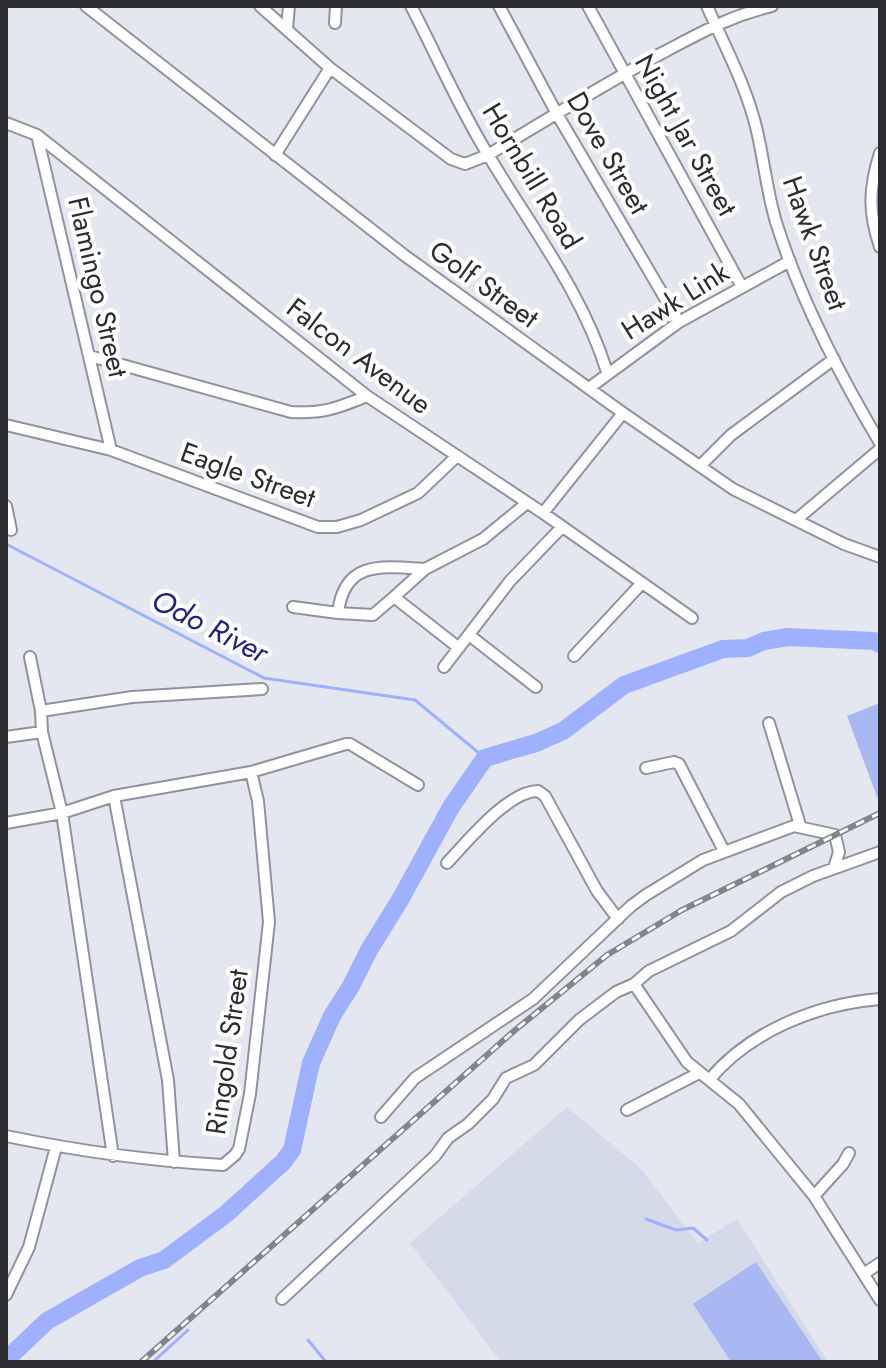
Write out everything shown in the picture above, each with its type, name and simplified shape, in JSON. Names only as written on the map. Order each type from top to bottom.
[{"type":"street","name":"Golf Street","points":[[86,6],[404,255],[623,413],[733,489],[844,544],[880,557]]},
{"type":"street","points":[[260,6],[330,68],[451,159],[465,164],[488,155],[625,73],[715,25],[731,17],[772,6]]},
{"type":"street","points":[[287,29],[289,6]]},
{"type":"street","points":[[335,23],[336,6]]},
{"type":"street","name":"Hornbill Road","points":[[411,6],[488,155],[573,290],[598,343],[607,372]]},
{"type":"street","name":"Dove Street","points":[[499,6],[557,114],[679,322]]},
{"type":"street","name":"Night Jar Street","points":[[588,6],[742,287]]},
{"type":"street","name":"Hawk Street","points":[[707,6],[745,91],[757,130],[776,221],[790,261],[834,359],[880,446]]},
{"type":"street","points":[[275,155],[330,68]]},
{"type":"street","name":"Falcon Avenue","points":[[6,123],[37,135],[367,396],[543,513],[692,618]]},
{"type":"street","name":"Flamingo Street","points":[[37,135],[111,450]]},
{"type":"street","points":[[880,153],[871,182],[871,207],[880,247]]},
{"type":"street","name":"Hawk Link","points":[[589,388],[679,322],[790,261]]},
{"type":"street","points":[[90,356],[291,412],[332,410],[367,396]]},
{"type":"street","points":[[700,466],[731,435],[834,359]]},
{"type":"street","points":[[543,513],[623,413]]},
{"type":"street","name":"Eagle Street","points":[[6,425],[111,450],[318,527],[337,527],[361,520],[418,493],[457,456]]},
{"type":"street","points":[[796,520],[880,446]]},
{"type":"street","points":[[293,607],[373,615],[425,569],[483,539],[527,503]]},
{"type":"street","points":[[6,506],[11,530]]},
{"type":"street","points":[[444,667],[510,581],[562,527]]},
{"type":"street","points":[[338,613],[341,592],[359,571],[377,568],[425,569]]},
{"type":"street","points":[[574,656],[642,583]]},
{"type":"street","points":[[394,597],[459,648]]},
{"type":"street","points":[[469,635],[536,687]]},
{"type":"street","points":[[30,657],[42,732],[62,813],[113,1156]]},
{"type":"street","points":[[41,711],[132,697],[262,689]]},
{"type":"street","points":[[769,723],[800,825]]},
{"type":"street","points":[[6,737],[42,732]]},
{"type":"street","points":[[6,823],[62,813],[114,796],[251,772],[350,744],[418,785]]},
{"type":"street","points":[[646,768],[674,762],[679,764],[724,851]]},
{"type":"street","name":"Ringold Street","points":[[6,1136],[113,1156],[223,1165],[239,1149],[250,1094],[269,922],[258,801],[251,772]]},
{"type":"street","points":[[447,863],[495,814],[522,794],[538,791],[545,796],[597,891],[618,919]]},
{"type":"street","points":[[114,796],[168,1080],[174,1162]]},
{"type":"street","points":[[381,1117],[415,1078],[533,999],[646,895],[703,860],[800,825],[835,835],[839,852],[834,868]]},
{"type":"street","points":[[282,1299],[435,1156],[448,1138],[480,1113],[506,1078],[534,1065],[579,1020],[616,992],[634,984],[649,971],[731,931],[781,892],[880,852]]},
{"type":"street","points":[[634,984],[687,1062],[739,1104],[814,1196],[880,1300]]},
{"type":"street","points":[[627,1110],[704,1077],[733,1053],[770,1030],[840,1005],[880,999]]},
{"type":"street","points":[[6,1295],[29,1247],[56,1147]]},
{"type":"street","points":[[814,1196],[849,1153]]},
{"type":"street","points":[[865,1273],[880,1263]]},
{"type":"shaded area","points":[[880,703],[880,805],[847,716]]},
{"type":"shaded area","points":[[567,1107],[641,1169],[698,1243],[737,1219],[828,1362],[501,1362],[410,1243]]},
{"type":"shaded area","points":[[756,1262],[823,1362],[731,1362],[693,1304]]},
{"type":"waterway","name":"Odo River","points":[[6,544],[264,678],[415,700],[485,758]]},
{"type":"waterway","points":[[6,1360],[47,1321],[140,1268],[164,1260],[226,1214],[283,1162],[292,1150],[311,1063],[332,1016],[451,807],[485,758],[536,743],[563,731],[624,685],[723,649],[748,648],[764,641],[788,637],[874,641],[880,644]]},
{"type":"waterway","points":[[646,1219],[676,1230],[693,1228],[707,1240]]},
{"type":"waterway","points":[[153,1362],[188,1330]]},
{"type":"waterway","points":[[308,1340],[326,1362]]},
{"type":"railway","points":[[141,1362],[514,1031],[607,955],[682,910],[880,813]]}]
